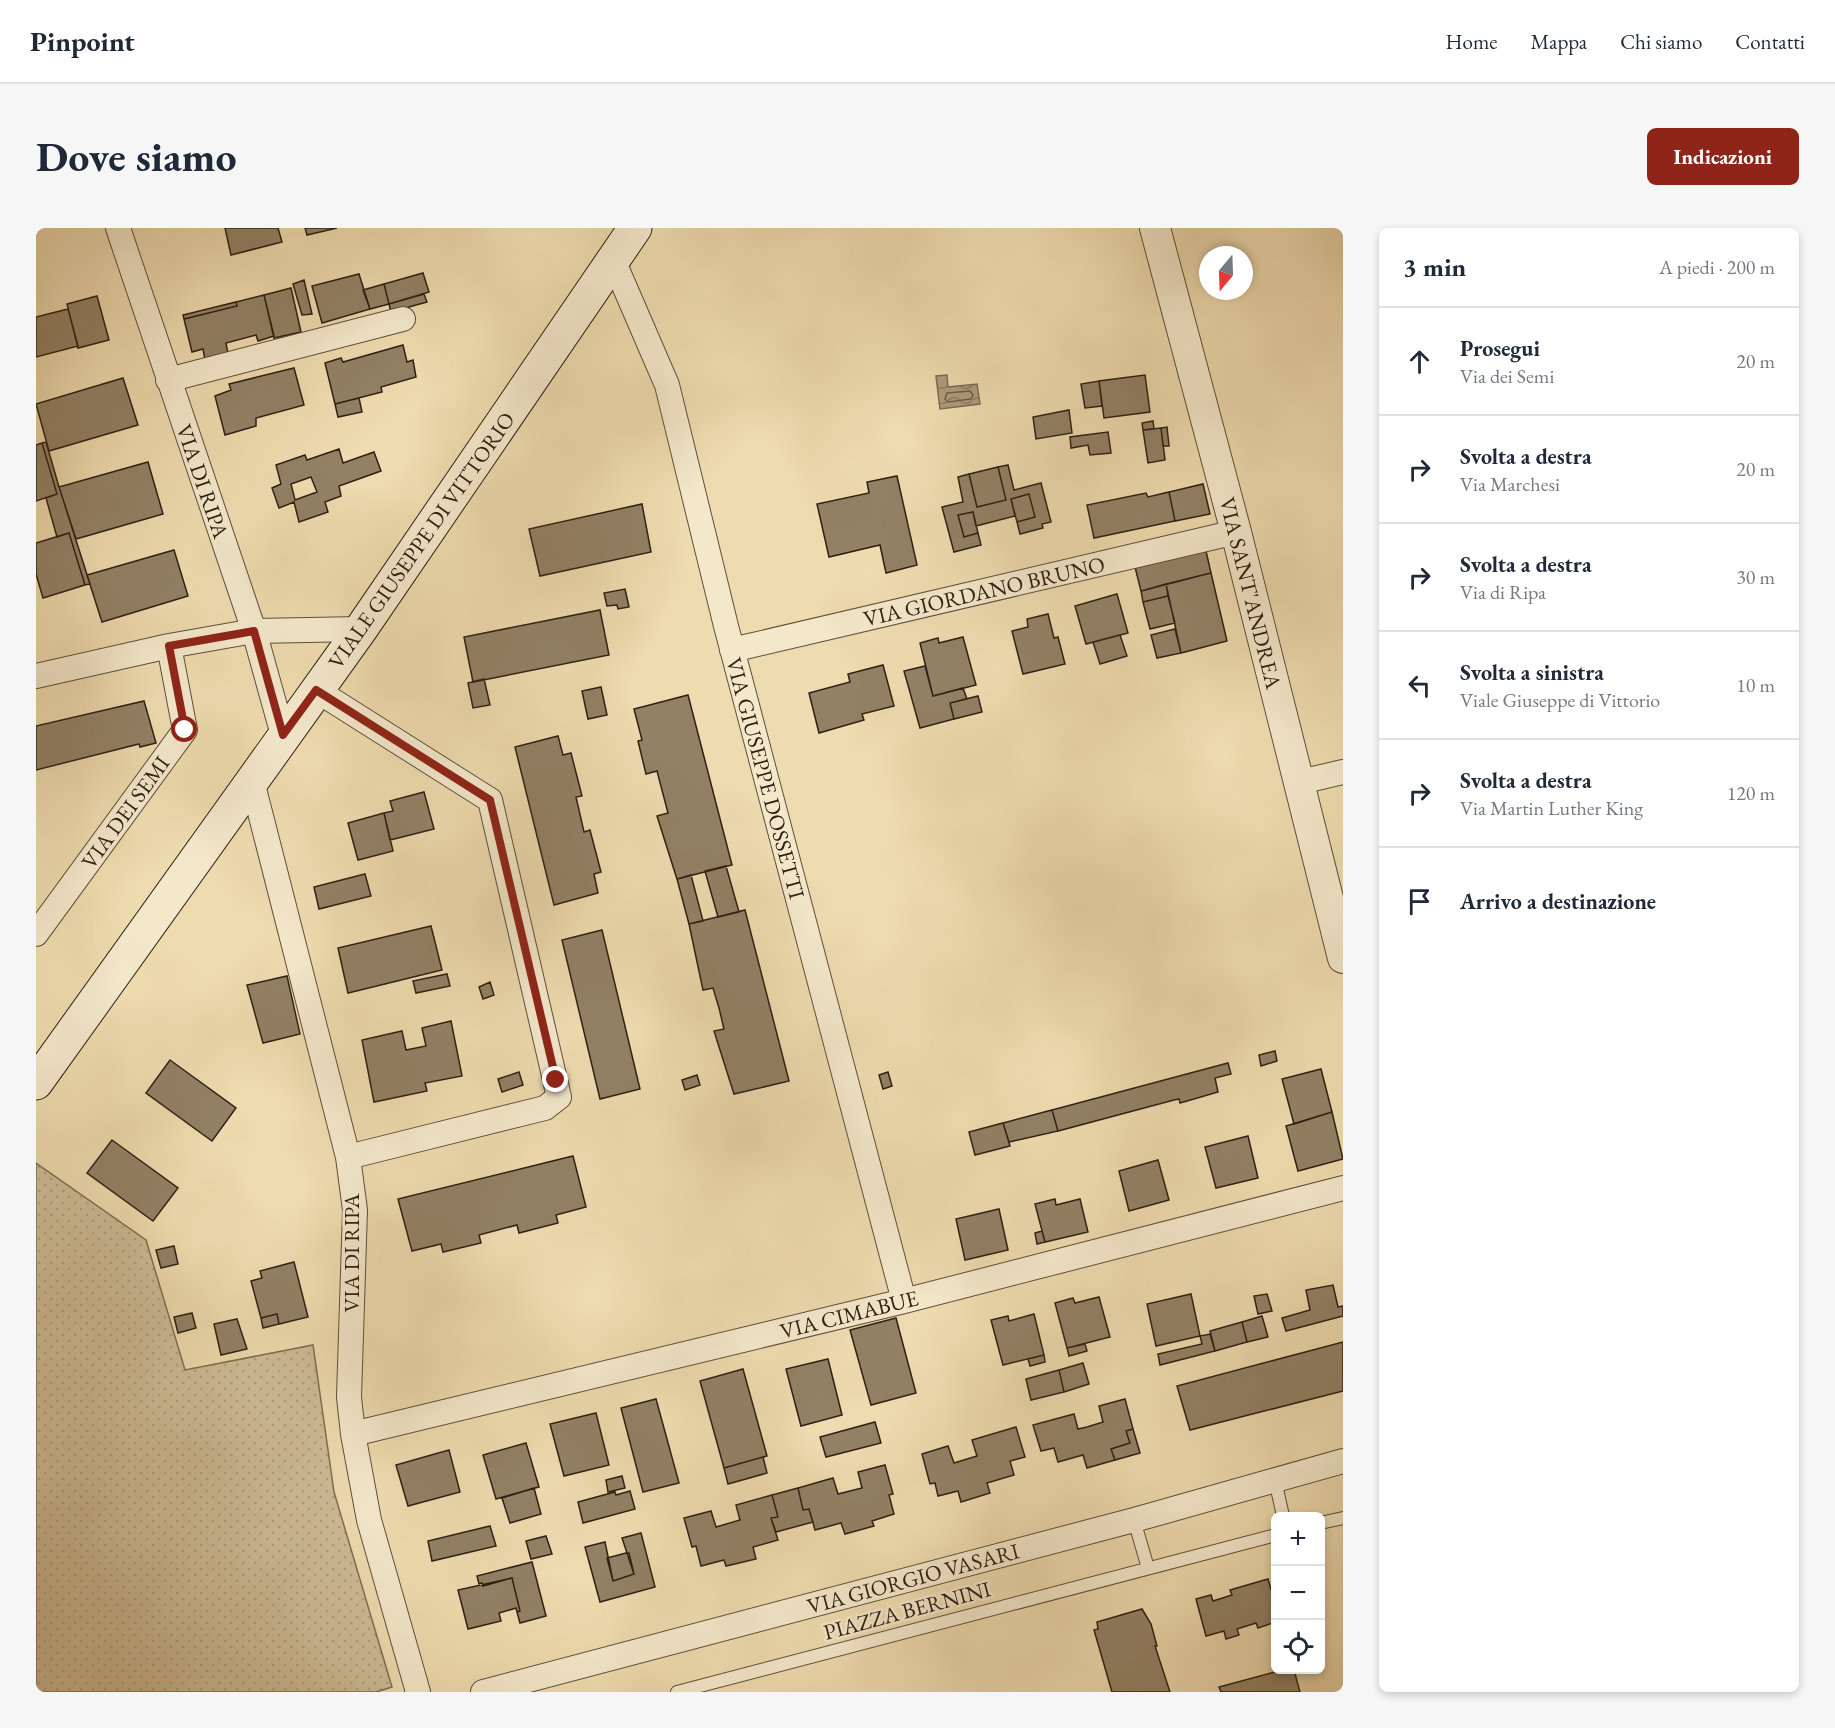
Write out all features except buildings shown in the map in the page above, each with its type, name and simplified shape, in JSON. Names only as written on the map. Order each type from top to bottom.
[{"type":"main road","name":"VIALE GIUSEPPE DI VITTORIO","points":[[36,1083],[361,629],[635,228]]},
{"type":"street","name":"VIA DI RIPA","points":[[118,228],[254,631],[283,735]]},
{"type":"street","name":"VIA SANT'ANDREA","points":[[1155,228],[1236,532],[1343,958]]},
{"type":"street","name":"VIA GIUSEPPE DOSSETTI","points":[[613,260],[667,385],[732,650],[904,1301]]},
{"type":"street","points":[[168,380],[403,319]]},
{"type":"street","name":"VIA GIORDANO BRUNO","points":[[732,650],[1236,532]]},
{"type":"street","points":[[36,675],[169,646],[254,631],[361,629]]},
{"type":"street","name":"VIA DEI SEMI","points":[[36,934],[185,730],[169,646]]},
{"type":"street","points":[[316,690],[490,800],[559,1097],[545,1108],[348,1157]]},
{"type":"street","points":[[1300,782],[1343,772]]},
{"type":"street","name":"VIA DI RIPA","points":[[252,781],[348,1157],[355,1210],[349,1397],[353,1434],[369,1520],[418,1692]]},
{"type":"street","name":"VIA CIMABUE","points":[[353,1434],[904,1301],[1343,1188]]},
{"type":"street","name":"VIA GIORGIO VASARI","points":[[483,1692],[538,1685],[1343,1461]]},
{"type":"lane","points":[[1275,1480],[1283,1512]]},
{"type":"lane","points":[[1325,1522],[1343,1518]]},
{"type":"lane","points":[[1134,1520],[1148,1568]]},
{"type":"lane","name":"PIAZZA BERNINI","points":[[677,1692],[1271,1536]]},
{"type":"shaded area","points":[[36,1163],[146,1240],[185,1370],[313,1345],[334,1492],[392,1687],[376,1692],[36,1692]]},
{"type":"water","points":[[947,375],[948,387],[977,384],[980,404],[940,409],[936,376]]},
{"type":"route","points":[[185,730],[169,646],[254,631],[283,735],[316,690],[490,800],[556,1080]]}]
